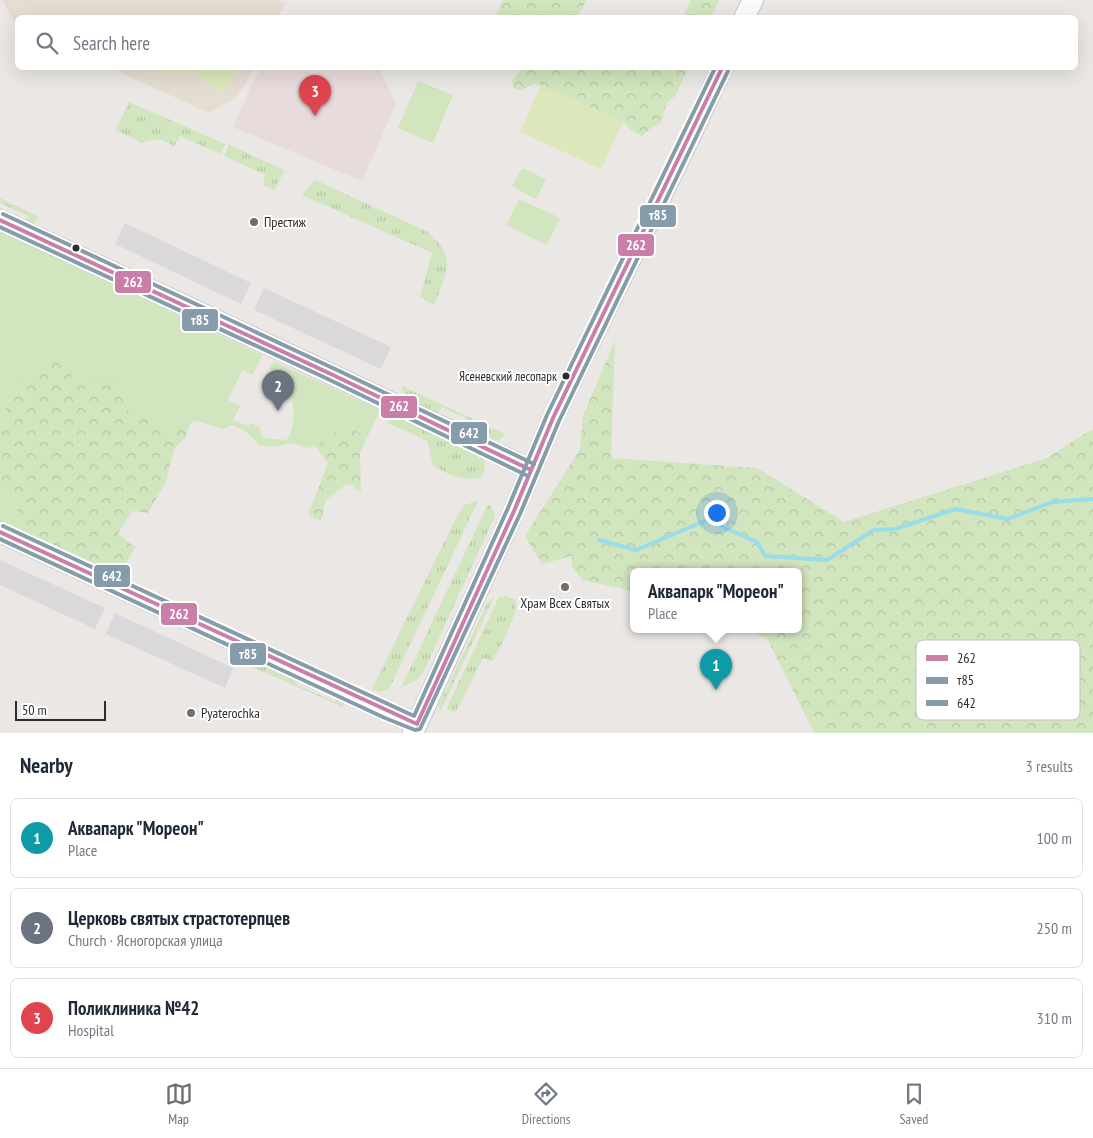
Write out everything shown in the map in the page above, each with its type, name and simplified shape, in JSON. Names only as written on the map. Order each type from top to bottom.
[{"type":"main road","points":[[745,15],[752,0]]},
{"type":"main road","points":[[0,532],[388,712],[415,728],[511,519],[553,418],[721,70]]},
{"type":"main road","points":[[0,220],[383,398],[531,470]]},
{"type":"shaded area","points":[[3,0],[277,0],[285,4],[279,15],[15,15],[15,22],[9,14]]},
{"type":"shaded area","points":[[115,70],[253,70],[238,94],[209,113]]},
{"type":"shaded area","points":[[259,70],[380,70],[396,104],[362,181],[233,127]]},
{"type":"shaded area","points":[[125,223],[251,283],[241,304],[115,244]]},
{"type":"shaded area","points":[[264,288],[391,347],[381,369],[254,310]]},
{"type":"shaded area","points":[[0,560],[105,608],[95,629],[0,585]]},
{"type":"shaded area","points":[[115,613],[233,668],[225,688],[106,634]]},
{"type":"green space","points":[[503,0],[587,0],[578,15],[496,15]]},
{"type":"green space","points":[[691,0],[719,0],[712,15],[684,15]]},
{"type":"green space","points":[[163,70],[194,70],[194,72],[164,75]]},
{"type":"green space","points":[[201,70],[237,70],[223,93],[196,77]]},
{"type":"green space","points":[[520,70],[687,70],[676,95],[667,103],[660,124],[653,126],[642,136],[631,130],[623,122],[541,85],[533,84],[521,90],[513,88],[512,81]]},
{"type":"green space","points":[[418,81],[453,95],[433,143],[398,128]]},
{"type":"green space","points":[[541,85],[623,122],[601,169],[520,132]]},
{"type":"green space","points":[[129,102],[225,144],[220,154],[180,136],[174,146],[165,141],[158,140],[142,143],[116,130]]},
{"type":"green space","points":[[229,145],[285,170],[274,190],[263,185],[265,175],[224,156]]},
{"type":"green space","points":[[522,168],[546,179],[536,199],[512,186]]},
{"type":"green space","points":[[315,180],[426,231],[436,240],[443,249],[447,265],[446,274],[434,305],[420,297],[432,253],[302,195]]},
{"type":"green space","points":[[0,198],[39,217],[34,223],[26,222],[28,216],[0,203]]},
{"type":"green space","points":[[519,199],[560,218],[547,245],[506,225]]},
{"type":"green space","points":[[0,231],[262,355],[253,375],[242,370],[228,400],[240,406],[233,420],[248,426],[251,423],[259,427],[263,438],[287,440],[293,424],[294,411],[291,394],[282,389],[286,381],[273,375],[275,372],[269,369],[273,361],[380,410],[367,438],[350,427],[340,428],[315,446],[308,448],[291,443],[274,447],[260,446],[246,431],[232,425],[224,429],[197,421],[173,428],[165,427],[129,413],[120,380],[73,386],[69,360],[54,362],[32,371],[18,385],[0,418]]},
{"type":"green space","name":"Ясеневский лесопарк","points":[[615,340],[611,458],[757,468],[844,522],[1047,458],[1093,430],[1093,733],[814,733],[768,640],[757,633],[802,633],[802,568],[630,568],[630,590],[583,580],[572,567],[572,556],[542,564],[525,536],[580,449],[583,416]]},
{"type":"green space","points":[[69,360],[120,380],[125,402],[130,413],[143,417],[157,425],[173,428],[191,422],[185,438],[174,449],[166,482],[148,513],[132,511],[118,534],[135,547],[120,575],[20,530],[15,496],[0,489],[0,418],[26,374],[50,362]]},
{"type":"green space","points":[[402,386],[505,434],[499,441],[478,432],[481,425],[441,407],[438,414],[407,397]]},
{"type":"green space","points":[[390,413],[483,458],[485,468],[481,477],[467,479],[456,477],[433,465],[427,441],[388,423]]},
{"type":"green space","points":[[350,427],[367,438],[360,454],[361,493],[350,484],[342,487],[326,500],[321,521],[308,515],[328,463],[315,446],[340,428]]},
{"type":"green space","points":[[0,489],[15,496],[20,530],[0,521]]},
{"type":"green space","points":[[478,501],[389,689],[379,692],[372,689],[457,516],[464,505]]},
{"type":"green space","points":[[488,504],[495,516],[423,673],[418,679],[401,688]]},
{"type":"green space","points":[[506,596],[516,600],[516,607],[508,631],[493,661],[483,658],[456,712],[446,710],[499,597]]},
{"type":"green space","points":[[494,597],[440,712],[439,705],[487,603]]},
{"type":"green space","points":[[257,662],[294,678],[296,684],[335,702],[338,697],[345,702],[343,707],[250,666]]},
{"type":"waterway","points":[[599,540],[636,550],[707,520],[757,542],[765,556],[827,560],[874,530],[895,529],[955,509],[1008,519],[1052,502],[1093,499]]},
{"type":"transit line","name":"642","points":[[3,526],[414,716],[508,508],[547,415],[714,70]]},
{"type":"transit line","name":"262","points":[[0,532],[417,724],[514,511],[553,418],[721,70]]},
{"type":"transit line","name":"т85","points":[[0,539],[385,718],[415,730],[420,729],[520,514],[559,421],[728,71]]},
{"type":"transit line","name":"642","points":[[3,214],[534,464]]},
{"type":"transit line","name":"262","points":[[0,220],[333,375],[531,470]]},
{"type":"transit line","name":"т85","points":[[0,227],[330,380],[528,476]]},
{"type":"place","name":"Поликлиника №42","points":[[315,116]]},
{"type":"place","name":"Престиж","points":[[254,222]]},
{"type":"place","name":"Ясеневский лесопарк","points":[[566,376]]},
{"type":"place","name":"Церковь святых страстотерпцев","points":[[278,411]]},
{"type":"place","name":"Храм Всех Святых","points":[[565,587]]},
{"type":"place","name":"Аквапарк \"Мореон\"","points":[[716,690]]},
{"type":"place","name":"Pyaterochka","points":[[191,713]]}]
